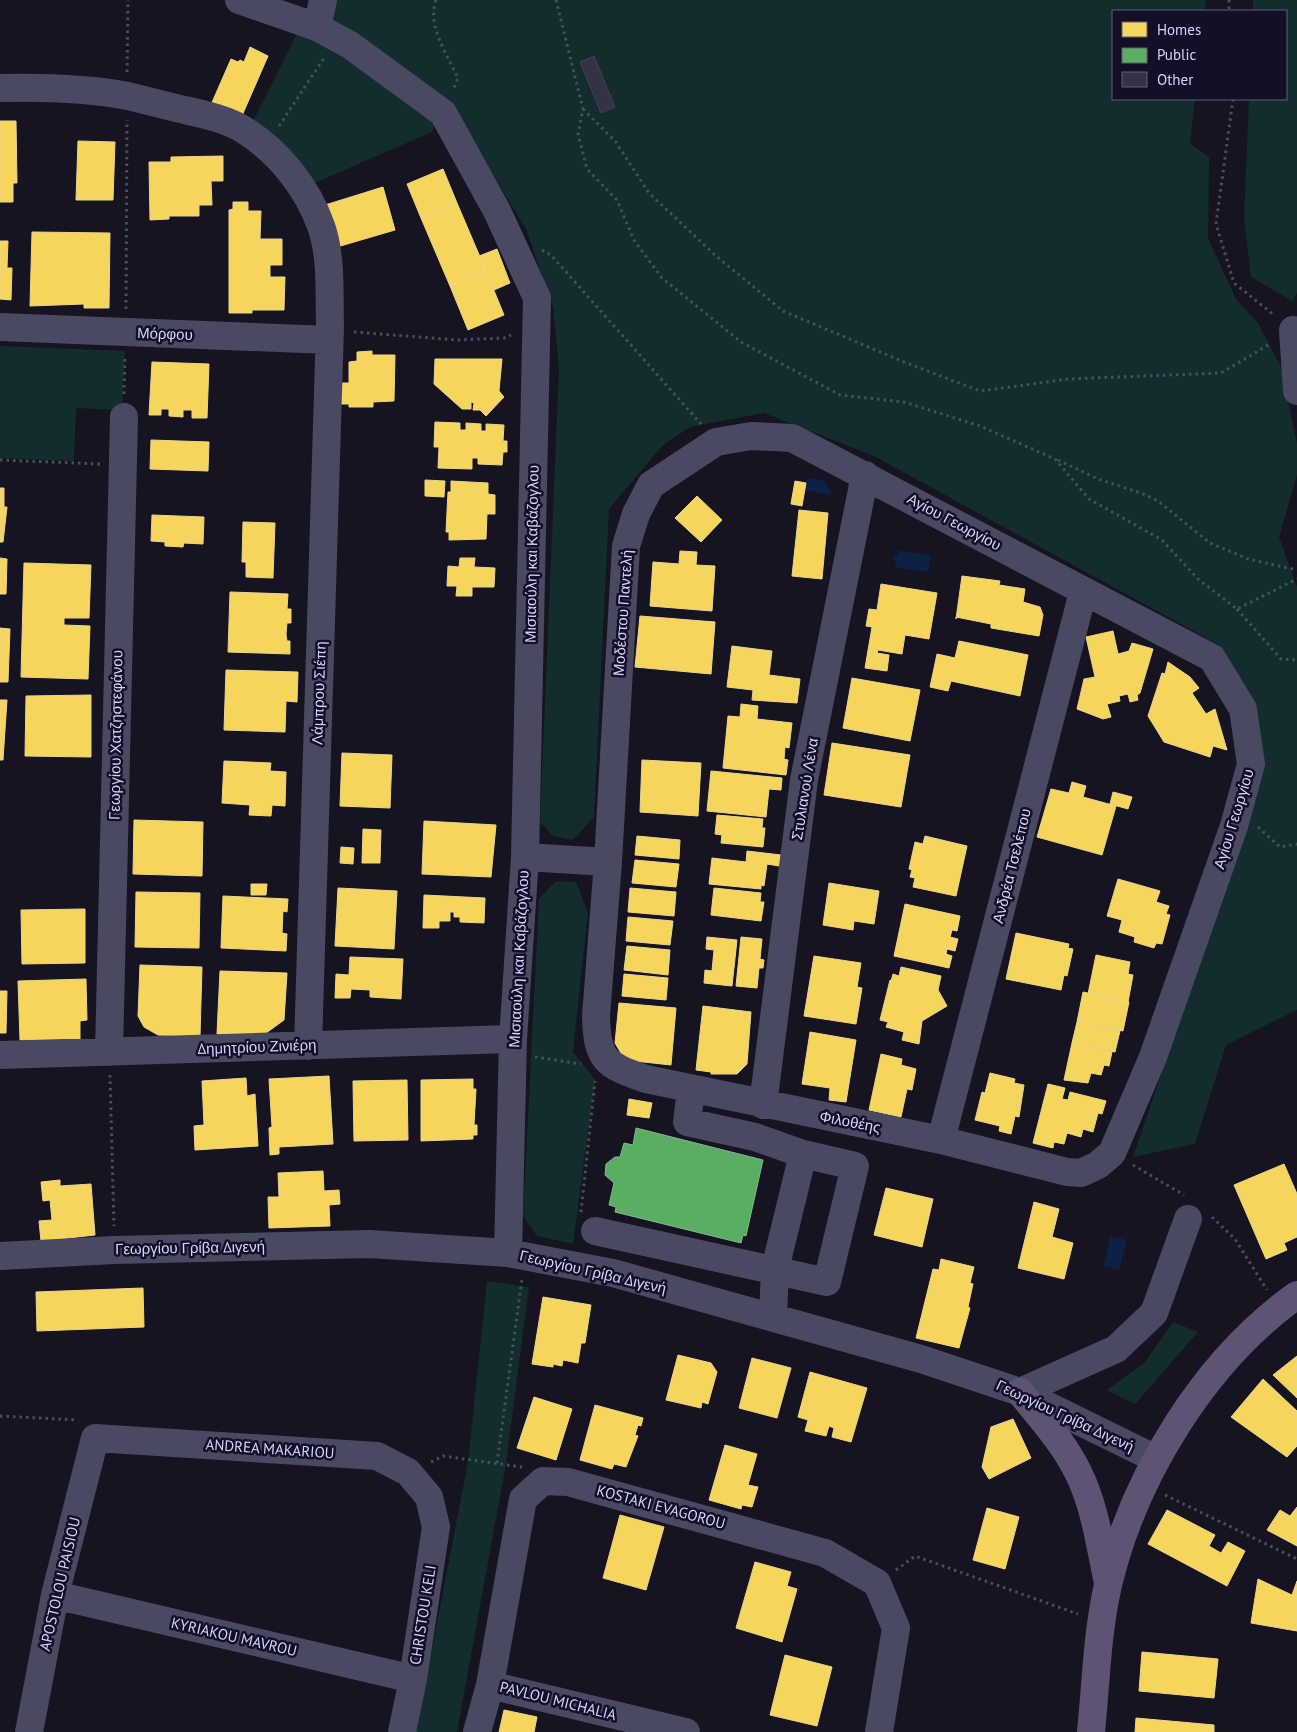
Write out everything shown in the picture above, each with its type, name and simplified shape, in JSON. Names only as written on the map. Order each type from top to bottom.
[{"type":"main road","points":[[1091,1732],[1102,1622],[1108,1585],[1126,1529],[1156,1459],[1204,1387],[1229,1356],[1252,1332],[1297,1295]]},
{"type":"main road","points":[[1020,1392],[1057,1436],[1079,1473],[1095,1519],[1108,1585]]},
{"type":"street","name":"Μισιαούλη και Καβάζογλου","points":[[239,0],[327,33],[350,46],[443,113],[506,231],[537,298],[525,857],[513,1046],[516,1254]]},
{"type":"street","points":[[322,0],[327,33]]},
{"type":"street","name":"Λάμπρου Σιέπη","points":[[0,88],[41,87],[127,96],[197,113],[242,129],[266,146],[300,185],[309,199],[321,227],[327,254],[330,333],[308,1046]]},
{"type":"street","name":"Μόρφου","points":[[0,327],[126,333],[330,333]]},
{"type":"street","points":[[1293,330],[1297,391]]},
{"type":"street","name":"Γεωργίου Χατζηστεφάνου","points":[[109,1052],[124,417]]},
{"type":"street","name":"Μοδέστου Παντελή","points":[[598,1054],[596,1016],[608,862],[626,546],[636,514],[651,485],[716,442],[751,436],[792,438],[865,475]]},
{"type":"street","name":"Αγίου Γεωργίου","points":[[865,475],[1083,592],[1212,658],[1243,710],[1251,764],[1234,826],[1153,1058],[1112,1152]]},
{"type":"street","name":"Στυλιανού Λένα","points":[[763,1105],[804,780],[865,475]]},
{"type":"street","name":"Ανδρέα Τσελέπου","points":[[941,1140],[1083,592]]},
{"type":"street","points":[[525,857],[608,862]]},
{"type":"street","name":"Δημητρίου Ζινιέρη","points":[[0,1055],[308,1046],[513,1046]]},
{"type":"street","name":"Φιλοθέης","points":[[598,1054],[615,1068],[646,1079],[763,1105],[941,1140],[1066,1172],[1081,1173],[1098,1165],[1112,1152]]},
{"type":"street","points":[[588,1224],[827,1282],[855,1166],[803,1154],[755,1137],[687,1122],[691,1090]]},
{"type":"street","points":[[773,1317],[775,1268],[803,1154]]},
{"type":"street","points":[[1020,1392],[1116,1349],[1154,1313],[1188,1219]]},
{"type":"street","name":"Γεωργίου Γρίβα Διγενή","points":[[0,1256],[114,1250],[370,1244],[516,1254],[613,1273],[921,1359],[1020,1392],[1156,1459]]},
{"type":"street","name":"ANDREA MAKARIOU","points":[[95,1438],[377,1456],[408,1472],[429,1498]]},
{"type":"street","name":"APOSTOLOU PAISIOU","points":[[29,1732],[55,1595],[95,1438]]},
{"type":"street","points":[[477,1732],[490,1684],[523,1499],[544,1481]]},
{"type":"street","name":"KOSTAKI EVAGOROU","points":[[544,1481],[568,1482],[825,1553],[877,1583]]},
{"type":"street","name":"CHRISTOU KELI","points":[[402,1732],[414,1679],[436,1527],[429,1498]]},
{"type":"street","points":[[877,1583],[896,1628],[879,1732]]},
{"type":"street","name":"KYRIAKOU MAVROU","points":[[55,1595],[414,1679]]},
{"type":"street","name":"PAVLOU MICHALIA","points":[[490,1684],[686,1732]]},
{"type":"path","points":[[124,417],[128,0]]},
{"type":"path","points":[[436,0],[433,7],[434,24],[458,78],[443,113]]},
{"type":"path","points":[[556,0],[583,109],[578,134],[587,169],[616,200],[634,240],[662,278],[741,342],[840,395],[904,402],[980,426],[1098,479],[1141,493],[1158,501],[1210,543],[1248,559],[1297,570]]},
{"type":"path","points":[[266,146],[327,33]]},
{"type":"path","points":[[583,109],[615,141],[649,193],[716,256],[783,310],[904,362],[980,391],[1069,380],[1221,374],[1293,330],[1234,283],[1216,224],[1233,100]]},
{"type":"path","points":[[506,231],[551,255],[716,442]]},
{"type":"path","points":[[330,333],[456,340],[504,338],[536,322]]},
{"type":"path","points":[[1055,459],[1089,499],[1162,540],[1198,579],[1238,609],[1280,659],[1297,660]]},
{"type":"path","points":[[0,460],[123,465]]},
{"type":"path","points":[[1238,609],[1297,579]]},
{"type":"path","points":[[513,1046],[598,1054],[588,1224]]},
{"type":"path","points":[[109,1052],[114,1250]]},
{"type":"path","points":[[497,1462],[516,1254]]},
{"type":"path","points":[[0,1416],[82,1420],[95,1438]]},
{"type":"path","points":[[408,1472],[443,1456],[520,1466],[544,1481]]},
{"type":"path","points":[[1144,1485],[1297,1559]]},
{"type":"path","points":[[877,1583],[915,1556],[1102,1622]]},
{"type":"green space","points":[[311,0],[1206,0],[1205,10],[1112,10],[1112,100],[1195,100],[1190,144],[1209,157],[1208,238],[1236,299],[1258,323],[1281,367],[1297,443],[1297,475],[1279,537],[1297,587],[1297,1010],[1226,1045],[1195,1144],[1133,1157],[1174,1036],[1252,701],[1217,644],[874,456],[764,413],[690,427],[663,445],[609,509],[594,817],[573,840],[553,836],[540,822],[559,369],[553,307],[526,229],[462,123],[438,113],[432,132],[310,185],[252,123],[311,6]]},
{"type":"green space","points":[[1253,0],[1297,0],[1297,293],[1292,301],[1251,277],[1244,218],[1249,100],[1287,100],[1287,10],[1253,10]]},
{"type":"green space","points":[[0,346],[125,351],[122,410],[76,408],[74,461],[0,458]]},
{"type":"green space","points":[[556,881],[576,882],[588,913],[573,1052],[595,1080],[573,1244],[537,1236],[523,1216],[539,899]]},
{"type":"green space","points":[[487,1281],[529,1287],[506,1464],[457,1732],[416,1732],[468,1462]]},
{"type":"green space","points":[[1173,1322],[1198,1332],[1135,1404],[1107,1390],[1145,1362]]},
{"type":"water","points":[[807,478],[824,480],[831,495],[805,490]]},
{"type":"water","points":[[898,550],[931,555],[928,572],[895,567],[896,562],[893,557],[898,554]]},
{"type":"water","points":[[1111,1236],[1127,1240],[1119,1270],[1103,1266]]},
{"type":"building: Homes","points":[[250,47],[268,56],[241,118],[210,107],[231,59],[244,62]]},
{"type":"building: Homes","points":[[0,121],[16,121],[17,183],[13,183],[13,202],[0,202]]},
{"type":"building: Homes","points":[[78,141],[115,142],[113,200],[76,200]]},
{"type":"building: Homes","points":[[223,156],[223,181],[211,181],[212,205],[199,205],[199,216],[169,216],[169,219],[150,220],[149,162],[171,162],[171,157]]},
{"type":"building: Homes","points":[[443,169],[457,203],[421,218],[407,184]]},
{"type":"building: Homes","points":[[383,187],[395,230],[337,247],[325,205]]},
{"type":"building: Homes","points":[[233,202],[248,202],[248,211],[261,211],[260,239],[282,239],[282,265],[270,265],[270,277],[285,277],[284,310],[252,310],[252,313],[229,313],[229,210],[233,209]]},
{"type":"building: Homes","points":[[457,203],[486,271],[450,286],[421,218]]},
{"type":"building: Homes","points":[[32,232],[110,233],[109,308],[84,308],[84,304],[30,306]]},
{"type":"building: Homes","points":[[0,241],[8,241],[7,268],[12,268],[11,300],[0,299]]},
{"type":"building: Homes","points":[[497,249],[510,283],[494,290],[479,256]]},
{"type":"building: Homes","points":[[486,271],[504,315],[468,330],[450,286]]},
{"type":"building: Homes","points":[[372,351],[372,355],[395,355],[394,401],[373,402],[373,407],[349,407],[349,404],[341,404],[340,383],[349,383],[349,362],[357,361],[357,352]]},
{"type":"building: Homes","points":[[435,359],[502,359],[499,391],[504,397],[486,416],[480,410],[473,410],[474,403],[471,402],[471,409],[462,409],[434,384]]},
{"type":"building: Homes","points":[[152,362],[209,364],[207,418],[192,418],[192,410],[183,410],[183,417],[169,416],[169,409],[161,409],[161,415],[149,415]]},
{"type":"building: Homes","points":[[435,422],[460,423],[460,430],[466,430],[466,423],[481,424],[481,431],[486,431],[486,424],[504,425],[503,441],[507,441],[507,452],[503,452],[502,465],[478,464],[478,458],[472,458],[472,469],[438,468],[439,447],[434,447]]},
{"type":"building: Homes","points":[[151,440],[209,442],[208,471],[150,469]]},
{"type":"building: Homes","points":[[425,480],[445,481],[444,497],[425,496]]},
{"type":"building: Homes","points":[[451,481],[488,483],[488,494],[495,495],[495,514],[487,514],[486,539],[449,540],[449,532],[446,532],[448,492],[451,492]]},
{"type":"building: Homes","points":[[795,481],[806,483],[802,506],[791,504]]},
{"type":"building: Homes","points":[[0,488],[4,488],[4,507],[7,507],[3,542],[0,542]]},
{"type":"building: Homes","points":[[697,496],[722,520],[701,542],[675,518]]},
{"type":"building: Homes","points":[[799,510],[828,513],[822,579],[792,576]]},
{"type":"building: Homes","points":[[152,515],[204,517],[203,544],[184,543],[183,547],[165,546],[165,542],[151,541]]},
{"type":"building: Homes","points":[[243,522],[275,523],[273,578],[246,577],[246,562],[242,562]]},
{"type":"building: Homes","points":[[680,551],[697,552],[696,565],[715,566],[712,611],[650,606],[653,562],[679,564]]},
{"type":"building: Homes","points":[[0,558],[7,559],[6,594],[0,594]]},
{"type":"building: Homes","points":[[460,558],[475,558],[474,567],[495,568],[494,587],[472,587],[472,596],[456,596],[457,586],[447,586],[448,566],[459,567]]},
{"type":"building: Homes","points":[[24,563],[91,565],[89,618],[64,618],[64,625],[90,626],[88,679],[21,677]]},
{"type":"building: Homes","points":[[962,576],[1000,581],[999,585],[1025,589],[1023,602],[1040,607],[1043,615],[1039,636],[991,628],[991,624],[956,617]]},
{"type":"building: Homes","points":[[881,584],[937,593],[929,639],[905,635],[902,654],[878,650],[877,653],[889,655],[887,671],[865,668],[872,627],[866,626],[869,609],[877,610]]},
{"type":"building: Homes","points":[[230,592],[288,594],[287,609],[291,609],[291,623],[287,623],[286,634],[287,641],[290,641],[290,654],[228,652]]},
{"type":"building: Homes","points":[[640,616],[715,622],[711,674],[635,667]]},
{"type":"building: Homes","points":[[0,628],[10,629],[8,682],[0,682]]},
{"type":"building: Homes","points":[[1113,631],[1118,654],[1129,651],[1132,643],[1153,649],[1140,693],[1137,695],[1138,700],[1130,702],[1128,694],[1119,696],[1120,701],[1107,704],[1111,717],[1103,719],[1077,709],[1084,679],[1095,677],[1086,637]]},
{"type":"building: Homes","points":[[959,641],[1028,655],[1020,696],[951,681],[948,691],[930,687],[937,654],[955,658]]},
{"type":"building: Homes","points":[[732,646],[772,651],[769,675],[800,679],[797,703],[752,700],[753,690],[727,687]]},
{"type":"building: Homes","points":[[1168,662],[1190,677],[1199,688],[1192,693],[1206,714],[1215,709],[1227,750],[1213,746],[1210,757],[1164,742],[1148,716],[1162,673],[1165,674]]},
{"type":"building: Homes","points":[[226,670],[298,672],[297,702],[286,701],[285,732],[224,730]]},
{"type":"building: Homes","points":[[852,678],[920,690],[910,741],[843,728]]},
{"type":"building: Homes","points":[[91,695],[91,757],[25,756],[26,696]]},
{"type":"building: Homes","points":[[0,700],[7,700],[3,760],[0,760]]},
{"type":"building: Homes","points":[[741,704],[758,706],[757,719],[792,723],[789,748],[785,747],[784,759],[788,760],[786,775],[723,768],[728,716],[740,717]]},
{"type":"building: Homes","points":[[832,743],[910,755],[901,807],[824,795]]},
{"type":"building: Homes","points":[[342,753],[392,755],[390,808],[340,806]]},
{"type":"building: Homes","points":[[642,760],[701,763],[698,816],[640,812]]},
{"type":"building: Homes","points":[[224,761],[271,763],[270,771],[286,772],[285,806],[272,805],[271,816],[249,815],[250,805],[222,803]]},
{"type":"building: Homes","points":[[711,771],[782,778],[781,790],[769,789],[766,817],[707,811]]},
{"type":"building: Homes","points":[[1072,782],[1086,786],[1083,797],[1116,806],[1102,855],[1037,837],[1051,789],[1069,793]]},
{"type":"building: Homes","points":[[1113,792],[1132,797],[1128,809],[1110,804]]},
{"type":"building: Homes","points":[[717,815],[763,819],[762,828],[765,828],[763,847],[721,843],[722,835],[715,834]]},
{"type":"building: Homes","points":[[134,820],[203,822],[202,876],[133,874]]},
{"type":"building: Homes","points":[[424,821],[496,825],[491,877],[422,874]]},
{"type":"building: Homes","points":[[363,829],[381,830],[380,863],[362,863]]},
{"type":"building: Homes","points":[[637,836],[680,840],[679,859],[635,855]]},
{"type":"building: Homes","points":[[925,836],[967,846],[956,896],[913,887],[915,878],[910,877],[912,870],[909,869],[915,842],[923,844]]},
{"type":"building: Homes","points":[[341,847],[354,848],[353,864],[340,863]]},
{"type":"building: Homes","points":[[747,851],[781,855],[779,866],[767,864],[764,886],[761,885],[761,889],[709,884],[712,858],[746,862]]},
{"type":"building: Homes","points":[[635,860],[679,864],[676,887],[632,883]]},
{"type":"building: Homes","points":[[1118,879],[1160,891],[1156,902],[1169,906],[1166,914],[1170,915],[1162,944],[1156,943],[1154,948],[1134,942],[1135,937],[1119,932],[1122,920],[1107,916]]},
{"type":"building: Homes","points":[[829,883],[879,891],[874,924],[854,921],[853,930],[823,925]]},
{"type":"building: Homes","points":[[251,884],[267,884],[266,895],[251,895]]},
{"type":"building: Homes","points":[[338,888],[397,891],[394,949],[335,946]]},
{"type":"building: Homes","points":[[630,888],[676,892],[674,916],[628,912]]},
{"type":"building: Homes","points":[[714,888],[761,893],[760,902],[764,902],[761,921],[711,915]]},
{"type":"building: Homes","points":[[136,892],[200,893],[199,948],[135,947]]},
{"type":"building: Homes","points":[[424,895],[485,898],[484,923],[460,922],[460,917],[454,917],[454,912],[450,912],[450,921],[439,921],[439,928],[423,928]]},
{"type":"building: Homes","points":[[223,896],[288,899],[287,912],[283,911],[282,933],[287,934],[286,951],[221,948]]},
{"type":"building: Homes","points":[[905,904],[960,916],[957,931],[952,930],[950,937],[958,939],[955,951],[947,949],[946,954],[952,956],[949,968],[894,956]]},
{"type":"building: Homes","points":[[85,909],[85,963],[22,964],[21,910]]},
{"type":"building: Homes","points":[[628,917],[673,921],[670,945],[626,941]]},
{"type":"building: Homes","points":[[1016,933],[1069,944],[1068,948],[1073,949],[1067,976],[1064,975],[1061,990],[1006,979]]},
{"type":"building: Homes","points":[[707,937],[737,940],[732,986],[704,983],[705,970],[712,971],[714,950],[706,949]]},
{"type":"building: Homes","points":[[741,937],[762,939],[760,959],[764,960],[763,968],[759,968],[757,988],[736,986]]},
{"type":"building: Homes","points":[[627,946],[670,950],[668,975],[624,970]]},
{"type":"building: Homes","points":[[1096,955],[1130,962],[1128,974],[1133,975],[1128,1002],[1088,994]]},
{"type":"building: Homes","points":[[814,956],[861,963],[857,987],[862,988],[856,1024],[804,1016]]},
{"type":"building: Homes","points":[[350,957],[403,959],[401,999],[370,997],[370,990],[351,989],[350,998],[335,998],[336,974],[349,975]]},
{"type":"building: Homes","points":[[140,965],[202,967],[200,1036],[158,1035],[144,1027],[138,1016]]},
{"type":"building: Homes","points":[[901,967],[941,976],[938,990],[947,1006],[922,1021],[919,1044],[902,1040],[904,1032],[886,1027],[888,1022],[880,1020],[890,980],[893,974],[899,976]]},
{"type":"building: Homes","points":[[220,971],[287,973],[284,1020],[262,1036],[217,1034]]},
{"type":"building: Homes","points":[[624,974],[668,978],[666,1000],[622,996]]},
{"type":"building: Homes","points":[[86,979],[87,1020],[80,1021],[80,1039],[20,1040],[18,981]]},
{"type":"building: Homes","points":[[0,991],[7,991],[6,1033],[0,1033]]},
{"type":"building: Homes","points":[[1083,992],[1129,1002],[1123,1031],[1077,1022]]},
{"type":"building: Homes","points":[[619,1003],[676,1008],[671,1065],[625,1060],[615,1043]]},
{"type":"building: Homes","points":[[703,1006],[751,1012],[747,1064],[737,1074],[711,1074],[711,1072],[696,1070]]},
{"type":"building: Homes","points":[[1077,1022],[1120,1031],[1115,1052],[1072,1043]]},
{"type":"building: Homes","points":[[810,1032],[856,1040],[846,1102],[829,1100],[830,1088],[802,1084]]},
{"type":"building: Homes","points":[[1072,1043],[1112,1052],[1109,1066],[1104,1065],[1101,1075],[1091,1073],[1088,1083],[1064,1080]]},
{"type":"building: Homes","points":[[881,1054],[902,1059],[901,1065],[916,1069],[912,1090],[907,1089],[901,1117],[869,1110]]},
{"type":"building: Homes","points":[[990,1073],[1015,1079],[1014,1083],[1024,1085],[1019,1117],[1015,1116],[1011,1134],[999,1131],[1000,1126],[975,1120],[982,1092],[985,1093]]},
{"type":"building: Homes","points":[[329,1076],[333,1144],[279,1147],[279,1154],[270,1155],[269,1128],[272,1127],[269,1079]]},
{"type":"building: Homes","points":[[246,1078],[247,1096],[255,1094],[258,1146],[195,1150],[194,1126],[204,1125],[202,1081]]},
{"type":"building: Homes","points":[[473,1079],[473,1089],[476,1089],[474,1125],[477,1125],[477,1135],[473,1135],[473,1139],[421,1141],[421,1080]]},
{"type":"building: Homes","points":[[407,1080],[408,1140],[354,1141],[353,1081]]},
{"type":"building: Homes","points":[[1048,1084],[1065,1088],[1062,1099],[1068,1100],[1070,1092],[1106,1101],[1102,1114],[1098,1113],[1093,1132],[1083,1129],[1081,1137],[1067,1133],[1064,1144],[1054,1142],[1053,1148],[1033,1143]]},
{"type":"building: Homes","points":[[629,1099],[652,1103],[649,1118],[627,1115]]},
{"type":"building: Homes","points":[[1284,1164],[1297,1194],[1297,1237],[1284,1243],[1287,1250],[1266,1259],[1234,1185]]},
{"type":"building: Homes","points":[[323,1171],[324,1191],[339,1190],[340,1204],[329,1205],[330,1226],[269,1228],[268,1197],[279,1197],[278,1173]]},
{"type":"building: Homes","points":[[60,1180],[60,1186],[91,1184],[95,1235],[41,1241],[39,1221],[52,1220],[50,1200],[43,1201],[41,1182]]},
{"type":"building: Homes","points":[[886,1188],[933,1199],[922,1247],[874,1235]]},
{"type":"building: Homes","points":[[1034,1202],[1059,1209],[1052,1237],[1073,1243],[1064,1279],[1018,1268]]},
{"type":"building: Homes","points":[[941,1259],[974,1267],[970,1283],[973,1284],[968,1307],[970,1308],[959,1348],[916,1338],[933,1269],[939,1270]]},
{"type":"building: Homes","points":[[143,1288],[144,1327],[37,1331],[36,1292]]},
{"type":"building: Homes","points":[[543,1297],[591,1305],[585,1343],[581,1343],[578,1363],[563,1360],[562,1366],[553,1364],[553,1367],[532,1364]]},
{"type":"building: Homes","points":[[678,1355],[711,1363],[717,1372],[708,1404],[702,1402],[701,1408],[666,1400]]},
{"type":"building: Homes","points":[[1297,1356],[1297,1398],[1273,1375]]},
{"type":"building: Homes","points":[[752,1358],[791,1368],[777,1418],[739,1408]]},
{"type":"building: Homes","points":[[810,1372],[867,1388],[851,1442],[832,1437],[834,1428],[829,1426],[826,1436],[805,1431],[808,1420],[798,1417]]},
{"type":"building: Homes","points":[[1263,1379],[1297,1411],[1297,1446],[1287,1457],[1231,1417]]},
{"type":"building: Homes","points":[[534,1397],[572,1409],[556,1460],[517,1448]]},
{"type":"building: Homes","points":[[595,1405],[643,1418],[641,1426],[638,1425],[635,1435],[638,1436],[626,1467],[614,1464],[612,1469],[580,1460]]},
{"type":"building: Homes","points":[[1013,1419],[1031,1458],[989,1479],[982,1467],[991,1427]]},
{"type":"building: Homes","points":[[725,1445],[757,1454],[748,1485],[758,1487],[752,1507],[742,1505],[741,1509],[709,1500]]},
{"type":"building: Homes","points":[[1297,1507],[1297,1546],[1267,1530],[1280,1510],[1290,1516]]},
{"type":"building: Homes","points":[[987,1508],[1019,1517],[1005,1569],[973,1560]]},
{"type":"building: Homes","points":[[1167,1510],[1215,1535],[1209,1546],[1221,1553],[1228,1542],[1245,1551],[1227,1586],[1148,1544]]},
{"type":"building: Homes","points":[[620,1515],[664,1527],[646,1590],[603,1578]]},
{"type":"building: Homes","points":[[755,1562],[791,1572],[787,1586],[797,1589],[782,1642],[736,1628]]},
{"type":"building: Homes","points":[[1258,1579],[1292,1595],[1297,1581],[1297,1631],[1251,1623]]},
{"type":"building: Homes","points":[[1142,1652],[1218,1659],[1214,1698],[1139,1691]]},
{"type":"building: Homes","points":[[785,1655],[832,1667],[817,1726],[770,1715]]},
{"type":"building: Homes","points":[[504,1710],[537,1717],[534,1732],[499,1732]]},
{"type":"building: Homes","points":[[1136,1718],[1214,1725],[1214,1732],[1135,1732]]},
{"type":"building: Public","points":[[636,1128],[763,1160],[746,1236],[743,1235],[741,1243],[615,1212],[616,1207],[609,1205],[614,1183],[605,1175],[606,1164],[615,1157],[620,1157],[624,1143],[633,1145]]},
{"type":"building: Other","points":[[594,56],[615,107],[601,113],[580,62]]}]
